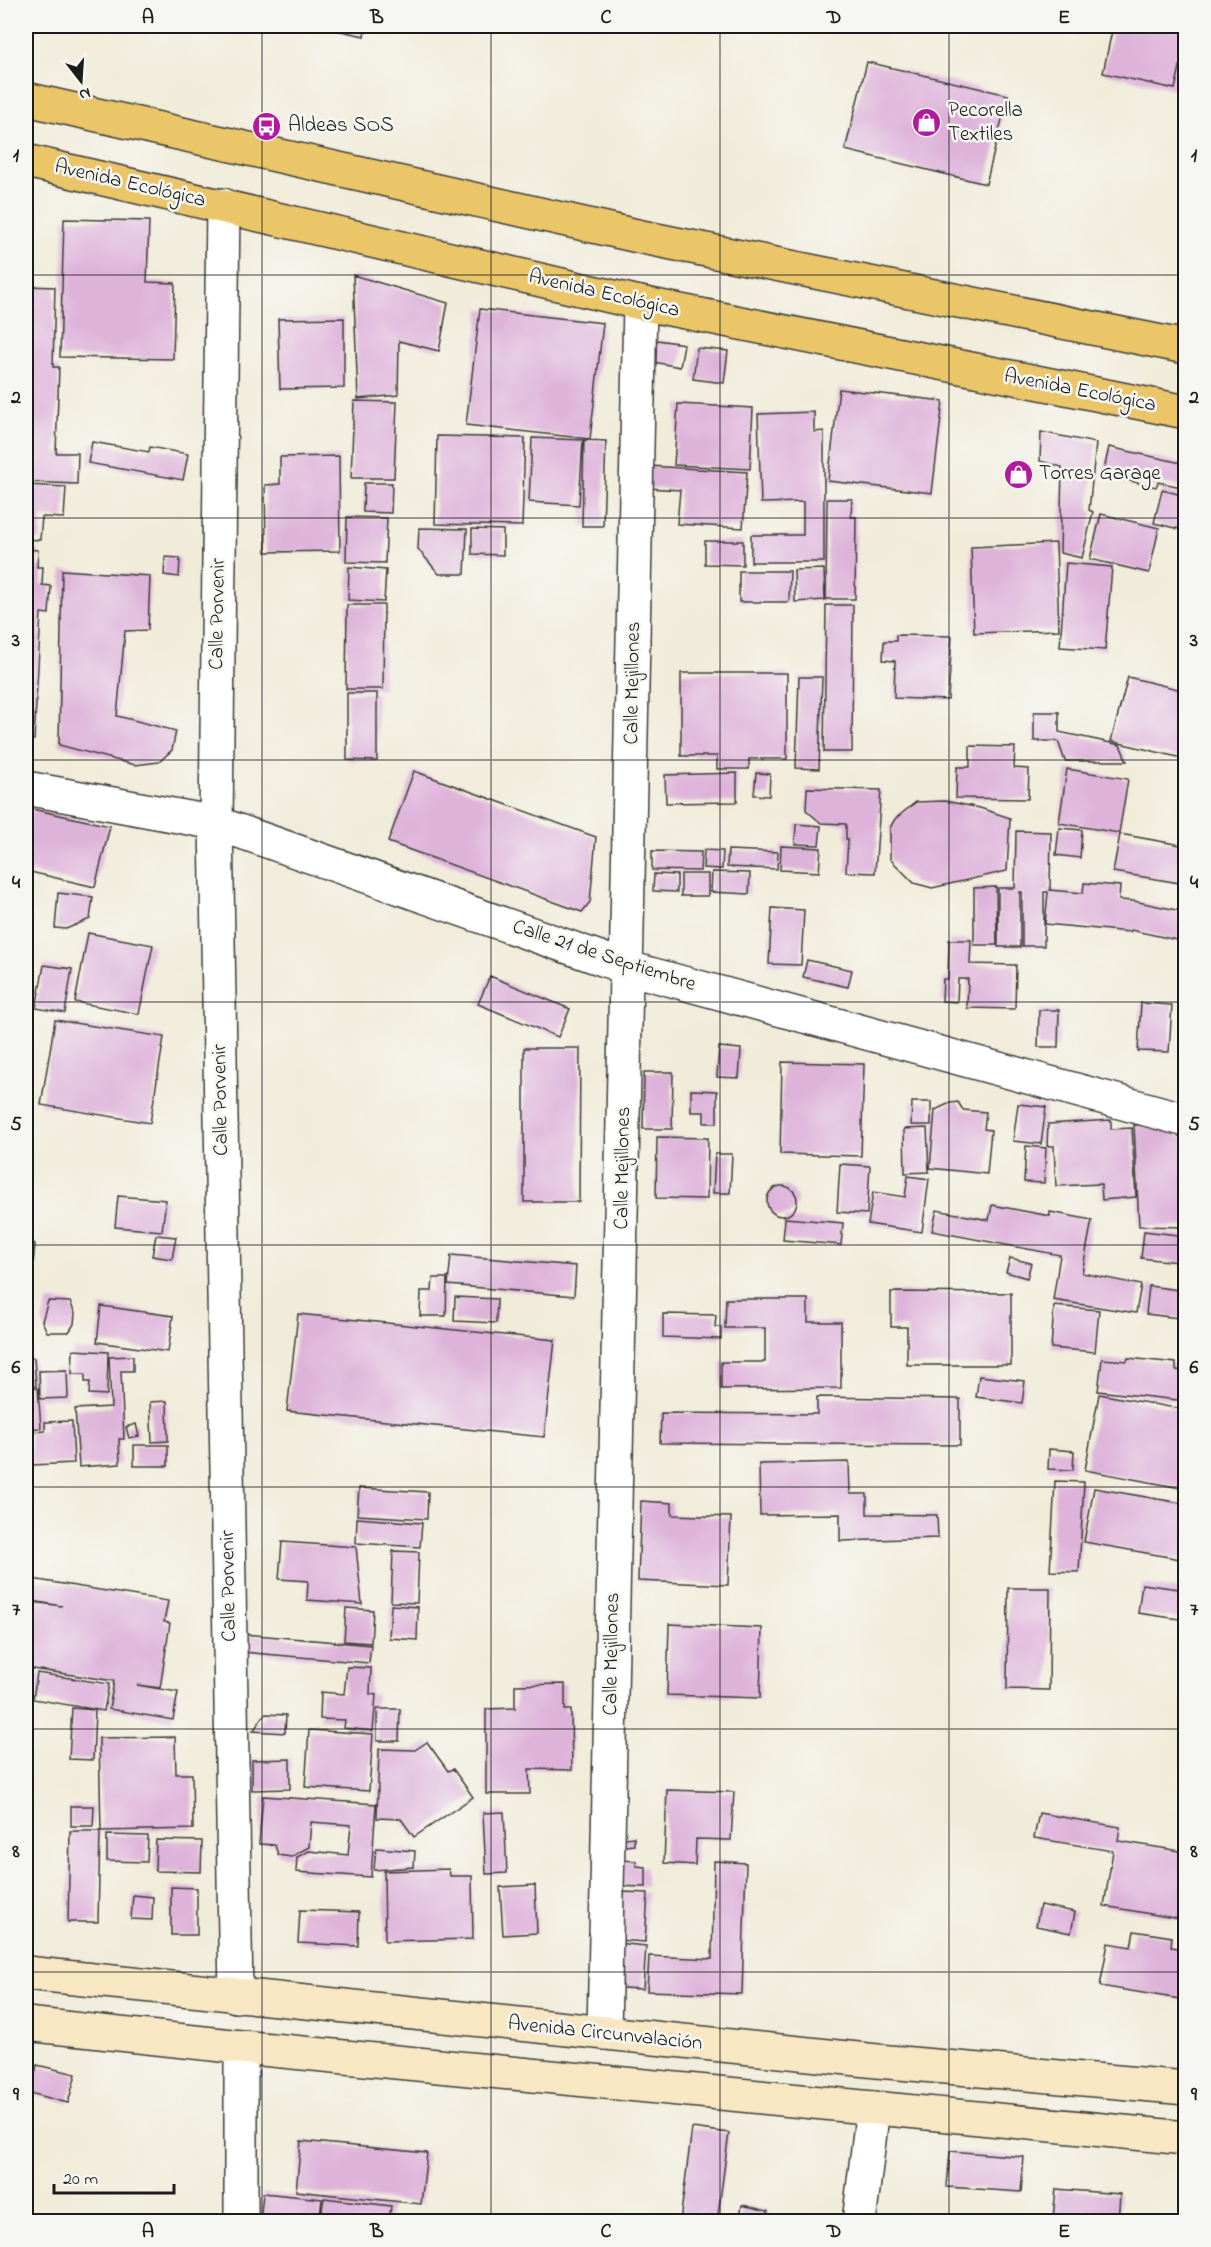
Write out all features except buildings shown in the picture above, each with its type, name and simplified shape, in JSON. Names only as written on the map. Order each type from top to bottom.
[{"type":"main road","points":[[26,99],[642,237],[1185,347]]},
{"type":"main road","name":"Avenida Ecológica","points":[[26,160],[640,303],[1185,412]]},
{"type":"main road","name":"Avenida Circunvalación","points":[[26,1973],[878,2061],[1185,2088]]},
{"type":"main road","points":[[26,2024],[241,2047],[1185,2138]]},
{"type":"street","name":"Calle Porvenir","points":[[223,205],[216,822],[237,1995]]},
{"type":"street","name":"Calle Mejillones","points":[[604,2033],[628,968],[640,303]]},
{"type":"street","name":"Calle 21 de Septiembre","points":[[26,788],[216,822],[628,968],[1185,1120]]},
{"type":"street","points":[[241,2047],[241,2222]]},
{"type":"street","points":[[859,2222],[873,2108]]},
{"type":"place","name":"Pecorella Textiles","points":[[927,123]]},
{"type":"place","name":"Aldeas SOS","points":[[267,126]]},
{"type":"place","name":"Torres Garage","points":[[1018,474]]}]
